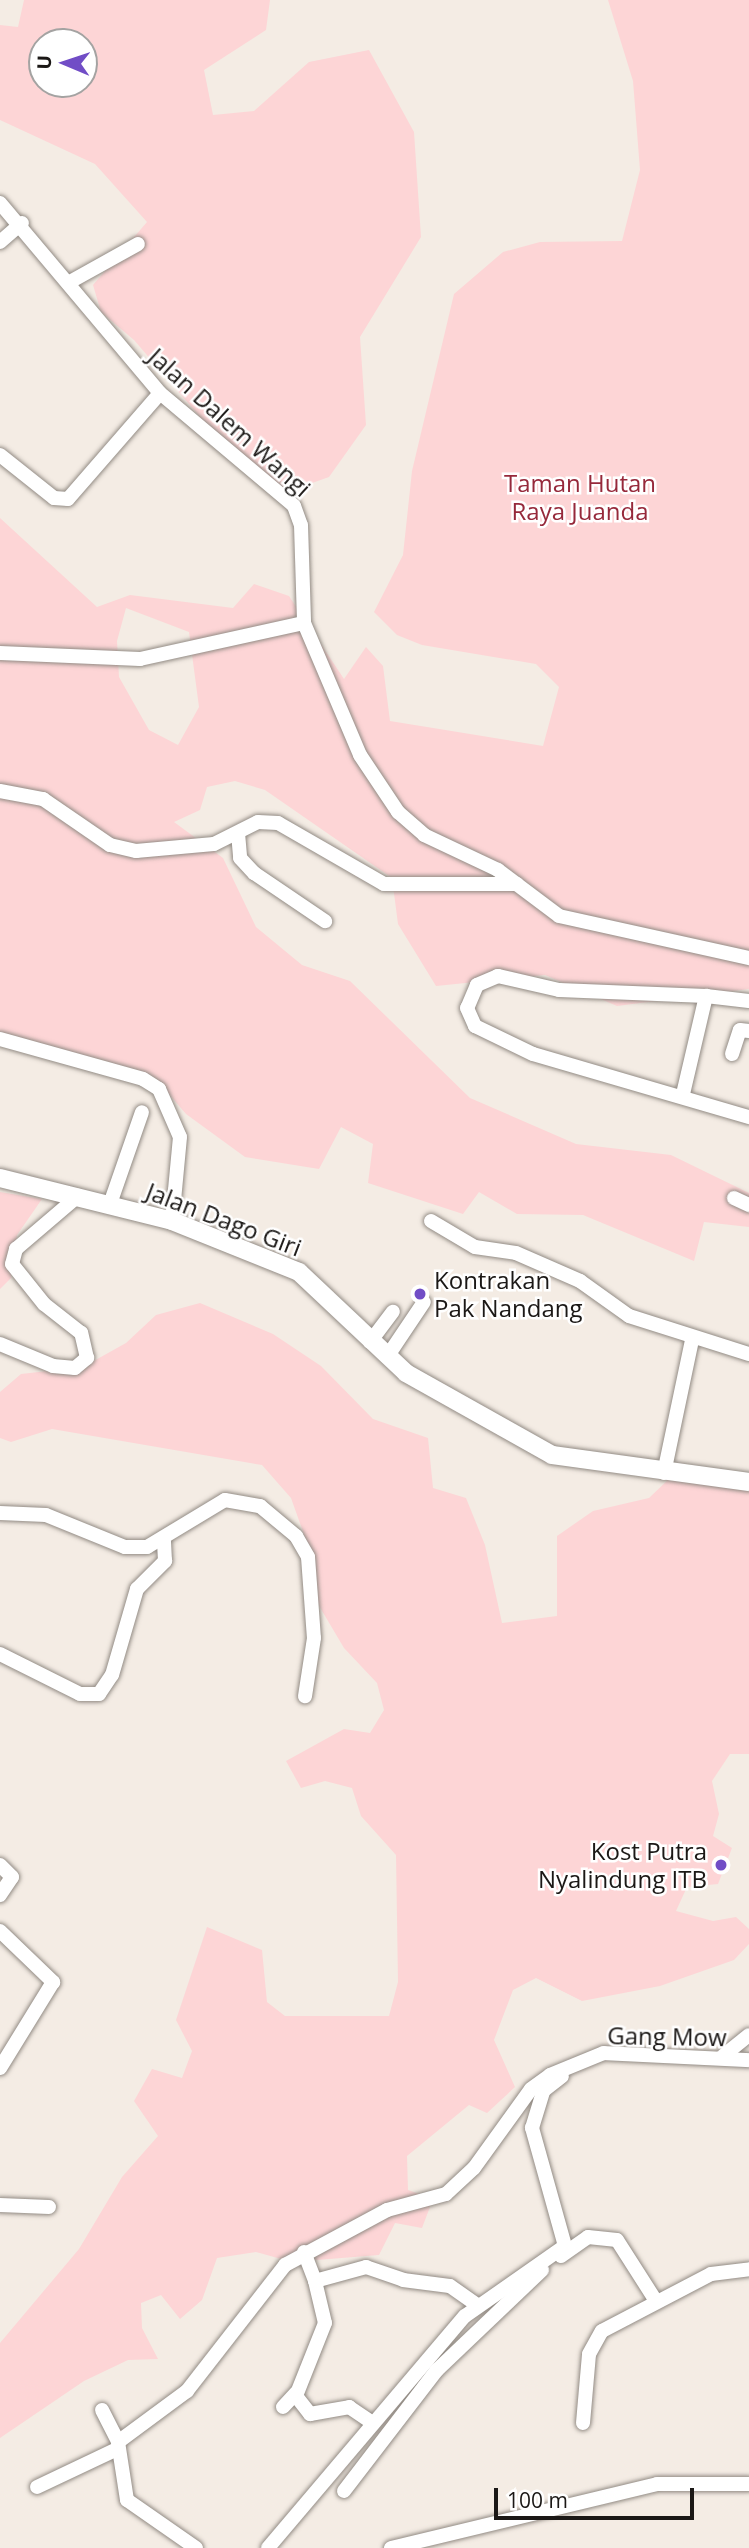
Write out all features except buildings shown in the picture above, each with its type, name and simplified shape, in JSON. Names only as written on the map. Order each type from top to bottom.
[{"type":"main road","name":"Jalan Dago Giri","points":[[0,1178],[172,1221],[299,1272],[387,1357],[445,1398],[552,1455],[664,1473],[749,1482]]},
{"type":"street","name":"Jalan Dalem Wangi","points":[[0,203],[22,223],[68,284],[160,393],[300,514],[304,623],[360,755],[398,812],[424,835],[517,884],[542,908],[580,924],[749,958]]},
{"type":"street","points":[[0,242],[22,223]]},
{"type":"street","points":[[68,284],[138,244]]},
{"type":"street","points":[[0,455],[54,498],[68,499],[160,393]]},
{"type":"street","points":[[0,653],[140,659],[304,623]]},
{"type":"street","points":[[0,791],[43,799],[110,845],[136,851],[214,844],[258,822],[278,823],[384,884],[517,884]]},
{"type":"street","points":[[238,833],[240,858],[254,873],[325,920]]},
{"type":"street","points":[[749,1002],[706,996],[559,990],[498,976],[477,985],[468,999],[475,1026],[533,1054],[683,1094],[749,1117]]},
{"type":"street","points":[[683,1094],[706,996]]},
{"type":"street","points":[[732,1054],[740,1030],[749,1031]]},
{"type":"street","points":[[0,1040],[143,1079],[159,1089],[180,1137],[172,1221]]},
{"type":"street","points":[[110,1204],[142,1112]]},
{"type":"street","points":[[0,1344],[53,1366],[75,1368],[88,1358],[81,1333],[37,1297],[12,1264],[16,1249],[78,1196]]},
{"type":"street","points":[[734,1198],[749,1205]]},
{"type":"street","points":[[431,1220],[475,1247],[516,1253],[580,1281],[614,1309],[692,1340],[749,1354]]},
{"type":"street","points":[[387,1357],[424,1302]]},
{"type":"street","points":[[370,1342],[393,1312]]},
{"type":"street","points":[[664,1473],[692,1340]]},
{"type":"street","points":[[0,1513],[46,1515],[125,1546],[164,1540],[209,1506],[233,1500],[260,1506],[296,1536],[308,1557],[314,1639],[305,1696]]},
{"type":"street","points":[[0,1654],[79,1694],[99,1694],[112,1675],[137,1589],[165,1561],[164,1540]]},
{"type":"street","points":[[0,1865],[12,1877],[0,1895]]},
{"type":"street","points":[[0,1931],[53,1982],[0,2068]]},
{"type":"street","points":[[723,2056],[749,2035]]},
{"type":"street","name":"Gang Mow","points":[[581,2066],[604,2053],[723,2056],[749,2060]]},
{"type":"street","points":[[37,2487],[117,2446],[187,2391],[285,2265],[304,2252],[387,2210],[446,2194],[474,2168],[531,2089],[581,2066]]},
{"type":"street","points":[[268,2548],[477,2305],[568,2240],[532,2121],[543,2091],[581,2066]]},
{"type":"street","points":[[0,2205],[49,2207]]},
{"type":"street","points":[[344,2491],[468,2337],[588,2237],[624,2244],[656,2301]]},
{"type":"street","points":[[283,2407],[296,2393],[325,2323],[315,2281],[304,2252]]},
{"type":"street","points":[[315,2281],[366,2267],[403,2280],[450,2286],[477,2305]]},
{"type":"street","points":[[583,2423],[593,2346],[602,2331],[711,2274],[749,2269]]},
{"type":"street","points":[[296,2393],[310,2414],[349,2407],[373,2423]]},
{"type":"street","points":[[102,2410],[117,2446],[127,2500],[196,2548]]},
{"type":"street","points":[[391,2548],[657,2484],[723,2479],[749,2484]]},
{"type":"green space","points":[[24,0],[270,0],[266,30],[204,70],[213,115],[254,111],[309,62],[369,50],[414,132],[421,237],[360,337],[366,425],[329,477],[287,492],[231,453],[134,340],[101,312],[93,285],[147,222],[95,164],[0,120],[0,25],[18,27]]},
{"type":"green space","name":"Taman Hutan Raya Juanda","points":[[608,0],[749,0],[749,989],[617,1006],[545,975],[436,986],[398,924],[392,878],[265,790],[235,781],[207,787],[200,810],[174,822],[223,858],[256,927],[302,965],[350,981],[470,1098],[576,1144],[671,1155],[749,1193],[749,1227],[704,1222],[694,1261],[583,1215],[517,1214],[479,1192],[463,1214],[368,1183],[373,1144],[341,1127],[319,1169],[245,1157],[186,1114],[162,1086],[0,1036],[0,518],[97,607],[130,595],[233,608],[254,584],[289,596],[344,679],[366,647],[383,666],[390,721],[543,746],[559,687],[536,664],[422,645],[397,635],[374,612],[403,555],[412,471],[454,294],[503,252],[540,242],[622,241],[640,170],[633,81]],"holes":[[[126,608],[189,632],[199,707],[178,745],[149,730],[119,677],[117,641]]]},
{"type":"green space","points":[[0,1192],[42,1199],[17,1235],[11,1278],[0,1289]]},
{"type":"green space","points":[[200,1303],[273,1334],[321,1366],[373,1419],[428,1438],[433,1488],[466,1498],[485,1545],[502,1623],[557,1616],[557,1536],[593,1511],[649,1498],[672,1476],[749,1483],[749,1754],[730,1754],[712,1781],[719,1814],[713,1836],[732,1848],[718,1884],[687,1887],[676,1911],[713,1921],[736,1917],[749,1929],[749,1944],[734,1960],[660,1986],[582,2001],[536,1978],[513,1990],[494,2040],[515,2087],[487,2113],[469,2105],[407,2156],[408,2190],[433,2199],[422,2228],[395,2223],[379,2255],[292,2262],[256,2252],[217,2258],[202,2300],[180,2319],[161,2295],[141,2303],[142,2328],[158,2359],[128,2360],[84,2381],[0,2438],[0,2343],[79,2249],[122,2177],[158,2136],[134,2101],[152,2069],[182,2078],[192,2051],[176,2020],[207,1927],[262,1950],[267,2002],[285,2016],[389,2016],[398,1982],[396,1855],[361,1816],[352,1788],[325,1781],[301,1788],[286,1761],[344,1729],[370,1733],[384,1710],[377,1683],[344,1648],[315,1599],[306,1540],[291,1498],[262,1465],[52,1429],[11,1442],[0,1438],[0,1392],[21,1374],[83,1367],[126,1343],[156,1315]]},
{"type":"place","name":"Kontrakan Pak Nandang","points":[[420,1294]]},
{"type":"place","name":"Kost Putra Nyalindung ITB","points":[[721,1865]]}]
